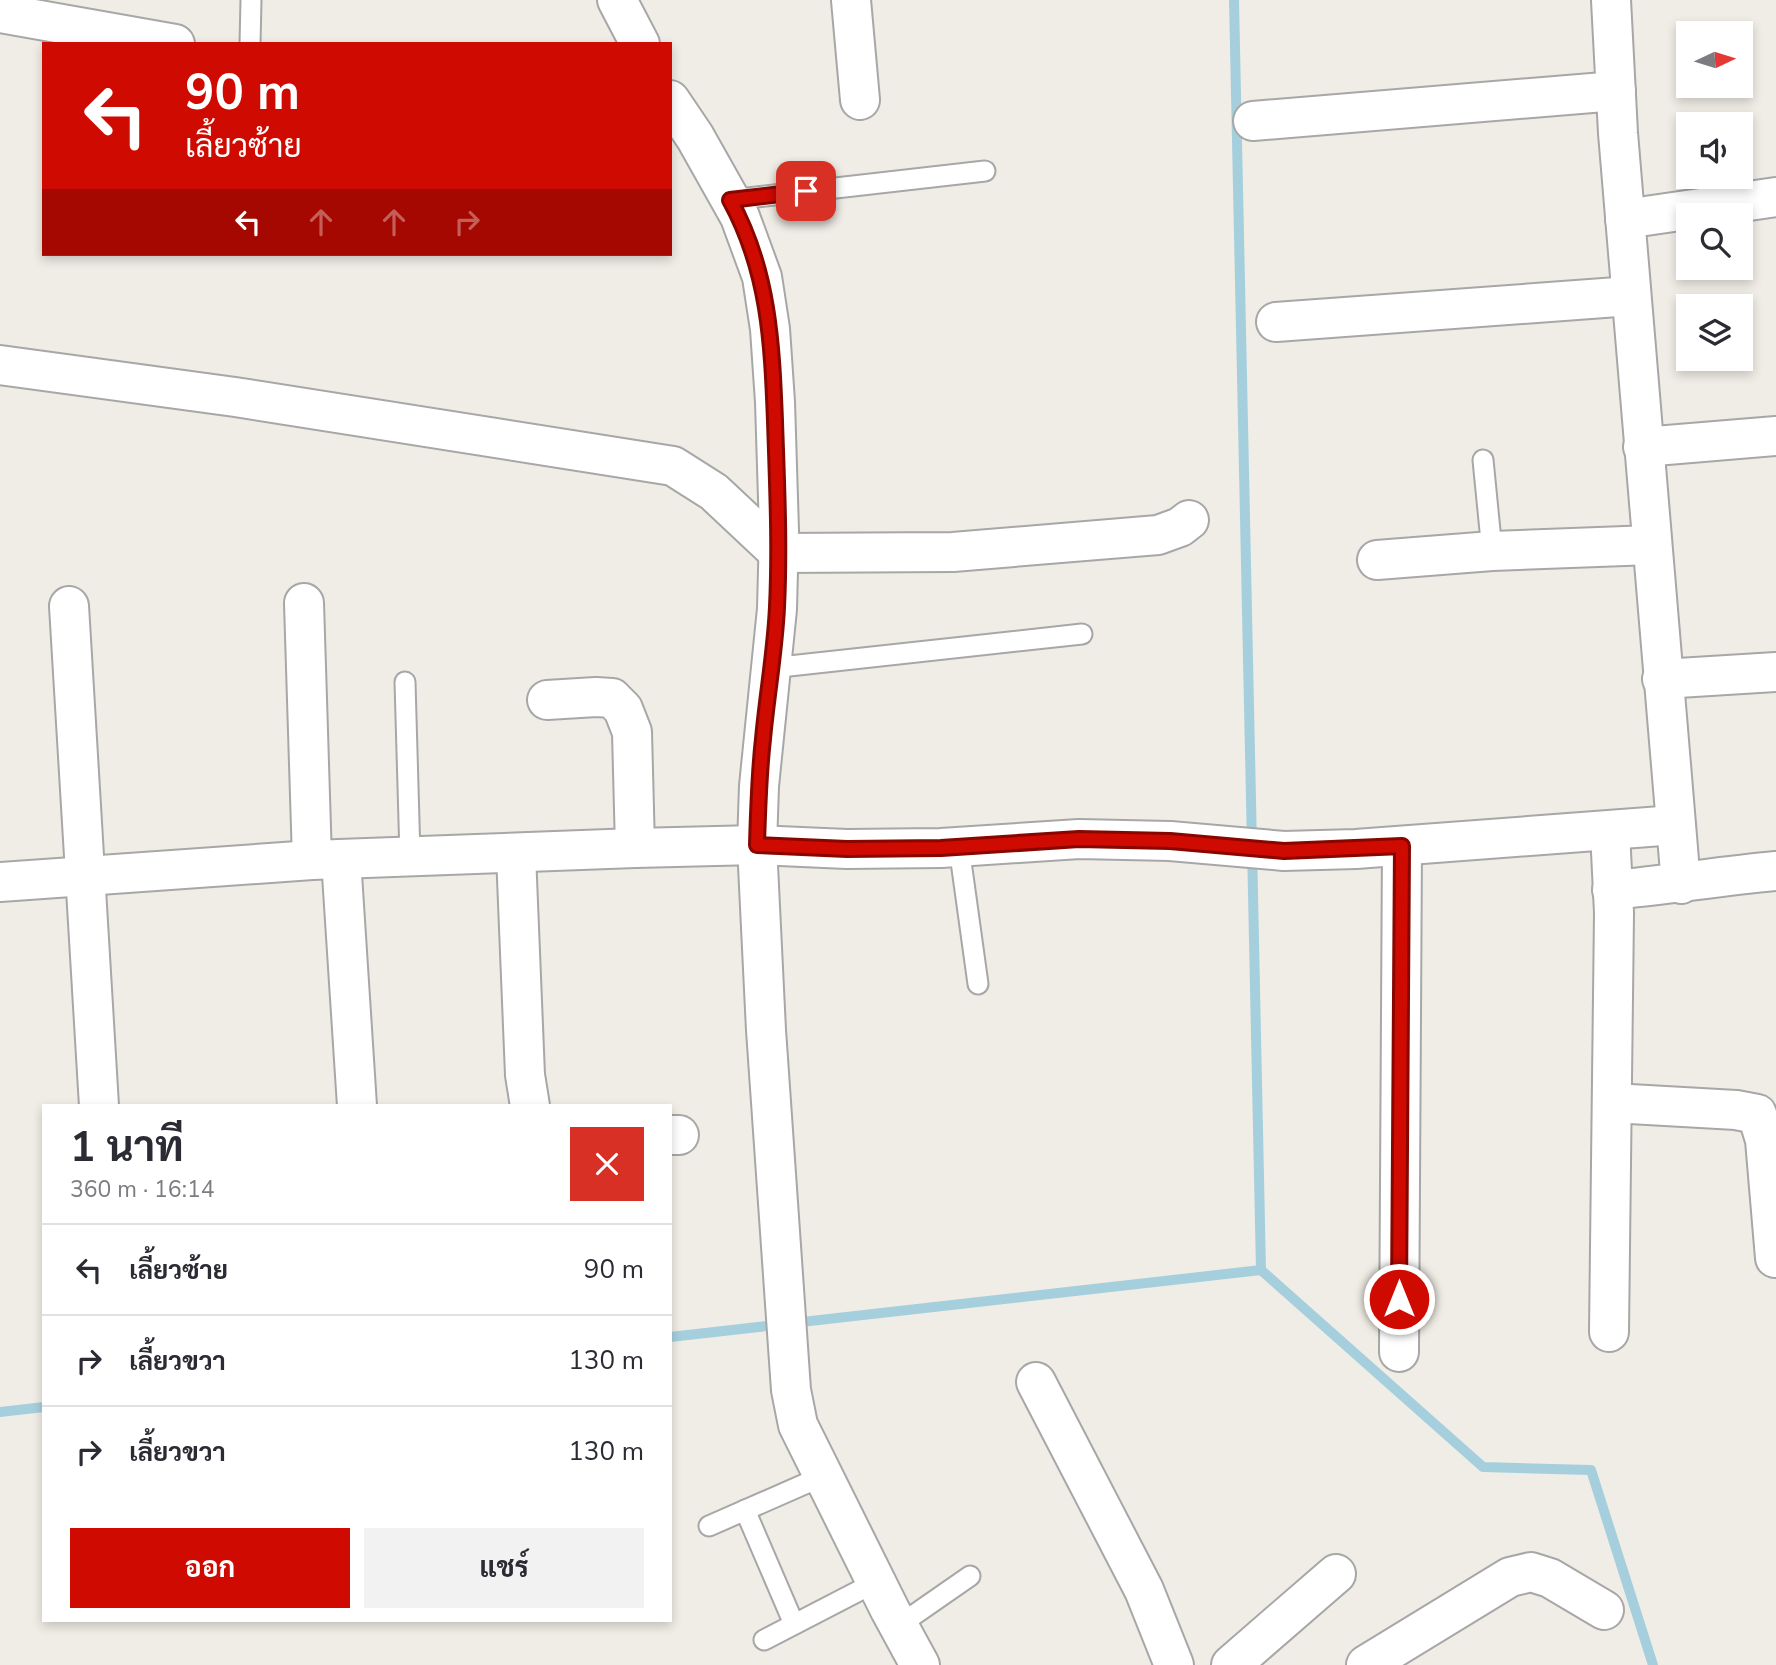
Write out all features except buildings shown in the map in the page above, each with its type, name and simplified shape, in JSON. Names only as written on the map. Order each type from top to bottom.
[{"type":"street","points":[[617,0],[639,42]]},
{"type":"street","points":[[851,0],[860,100]]},
{"type":"street","points":[[1611,0],[1631,296],[1681,884]]},
{"type":"street","points":[[0,13],[156,42]]},
{"type":"street","points":[[1253,121],[1616,91]]},
{"type":"street","points":[[672,103],[695,137],[740,217],[762,277],[772,354],[779,553],[777,609],[759,786],[757,845],[766,1030],[791,1390],[798,1425],[920,1665]]},
{"type":"street","points":[[1625,219],[1776,197]]},
{"type":"street","points":[[1276,322],[1631,296]]},
{"type":"street","points":[[0,365],[262,401],[673,466],[714,492],[779,553],[967,551],[1158,535],[1180,527],[1189,520]]},
{"type":"street","points":[[1643,447],[1776,436]]},
{"type":"street","points":[[1377,560],[1492,551],[1652,545]]},
{"type":"street","points":[[304,603],[327,860],[356,1104]]},
{"type":"street","points":[[69,606],[99,1104]]},
{"type":"street","points":[[1662,679],[1776,672]]},
{"type":"street","points":[[547,700],[612,698],[623,709],[632,732],[635,848]]},
{"type":"street","points":[[0,882],[327,860],[757,845],[847,849],[960,847],[1079,839],[1170,841],[1284,851],[1402,846],[1675,825]]},
{"type":"street","points":[[1609,1332],[1612,1103],[1610,831]]},
{"type":"street","points":[[1399,1352],[1402,846]]},
{"type":"street","points":[[516,854],[524,1075],[530,1104]]},
{"type":"street","points":[[1612,890],[1776,871]]},
{"type":"street","points":[[1612,1103],[1736,1110],[1757,1114],[1765,1140],[1774,1258]]},
{"type":"street","points":[[1036,1382],[1144,1590],[1174,1665]]},
{"type":"street","points":[[1366,1665],[1510,1577],[1531,1572],[1550,1578],[1604,1610]]},
{"type":"street","points":[[1231,1665],[1336,1574]]},
{"type":"lane","points":[[250,42],[251,0]]},
{"type":"lane","points":[[730,200],[985,171]]},
{"type":"lane","points":[[1483,460],[1492,551]]},
{"type":"lane","points":[[771,668],[1082,634]]},
{"type":"lane","points":[[405,682],[410,856]]},
{"type":"lane","points":[[960,847],[978,984]]},
{"type":"lane","points":[[709,1526],[823,1476]]},
{"type":"lane","points":[[745,1510],[794,1624]]},
{"type":"lane","points":[[898,1626],[970,1576]]},
{"type":"lane","points":[[764,1640],[876,1582]]},
{"type":"waterway","points":[[1234,0],[1261,1270],[1483,1467],[1591,1470],[1653,1665]]},
{"type":"waterway","points":[[672,1337],[1261,1270]]},
{"type":"waterway","points":[[0,1412],[42,1407]]},
{"type":"route","points":[[806,191],[730,200],[740,217],[762,277],[770,329],[775,402],[779,531],[777,609],[759,786],[757,845],[847,849],[941,848],[1079,839],[1170,841],[1284,851],[1402,846],[1399,1299]]}]
